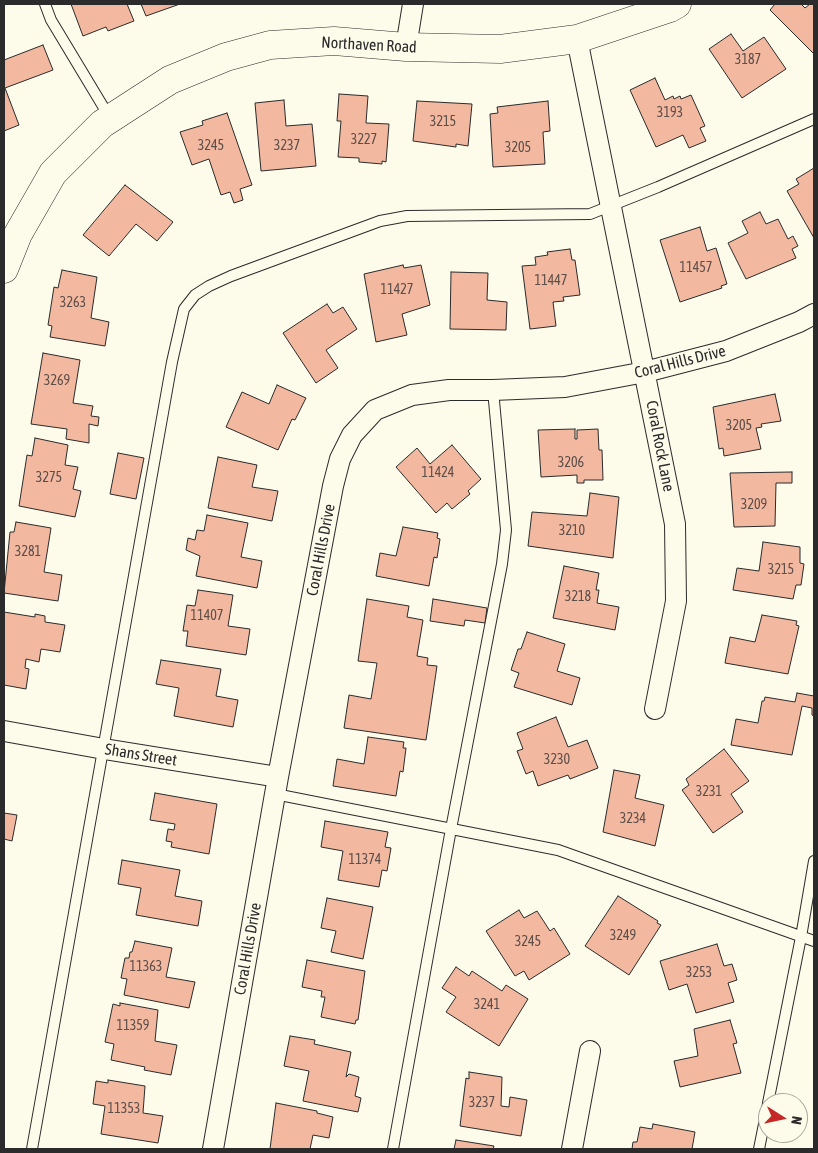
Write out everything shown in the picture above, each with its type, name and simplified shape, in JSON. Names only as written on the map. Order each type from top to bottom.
[{"type":"street","points":[[406,47],[413,4]]},
{"type":"street","name":"Northaven Road","points":[[4,269],[11,230],[53,173],[102,124],[170,80],[226,57],[270,45],[334,41],[406,47],[500,49],[576,39],[677,4]]},
{"type":"street","name":"Coral Rock Lane","points":[[576,39],[675,524],[676,601],[655,709]]},
{"type":"street","name":"Coral Hills Drive","points":[[212,1149],[276,786],[333,486],[340,459],[352,435],[375,410],[412,395],[448,390],[565,387],[645,372],[726,351],[799,322],[814,314]]},
{"type":"street","name":"Shans Street","points":[[4,731],[276,786]]},
{"type":"street","points":[[572,1149],[590,1051]]},
{"type":"lane","points":[[45,4],[51,20],[110,119]]},
{"type":"lane","points":[[32,1149],[172,362],[184,309],[195,295],[231,276],[370,225],[407,216],[590,214],[814,119]]},
{"type":"lane","points":[[393,1149],[451,829],[502,564],[506,530],[493,390]]},
{"type":"lane","points":[[276,786],[451,829],[558,850],[814,941]]},
{"type":"lane","points":[[770,1093],[814,861]]},
{"type":"building","points":[[71,4],[127,4],[134,21],[108,31],[106,27],[83,36]]},
{"type":"building","points":[[141,4],[180,4],[146,16]]},
{"type":"building","points":[[775,4],[801,4],[805,8],[810,4],[814,4],[814,54],[770,10]]},
{"type":"building","points":[[731,34],[743,51],[764,37],[786,69],[742,98],[709,49]]},
{"type":"building","points":[[43,45],[53,70],[5,88],[19,125],[4,131],[4,60]]},
{"type":"building","points":[[655,78],[665,100],[673,96],[674,99],[680,96],[681,99],[691,95],[705,126],[700,128],[706,141],[689,148],[683,135],[656,147],[630,90]]},
{"type":"building","points":[[339,94],[368,96],[366,123],[389,124],[386,162],[382,161],[382,164],[359,162],[359,158],[338,157],[341,121],[337,121]]},
{"type":"building","points":[[284,100],[286,126],[312,124],[316,166],[261,171],[255,103]]},
{"type":"building","points":[[417,101],[472,104],[468,146],[456,144],[456,147],[413,141]]},
{"type":"building","points":[[548,101],[550,131],[543,132],[545,164],[493,167],[490,114],[498,113],[497,107]]},
{"type":"building","points":[[227,113],[252,185],[240,189],[243,200],[234,203],[230,192],[221,195],[209,159],[192,165],[180,132],[203,125],[202,121]]},
{"type":"building","points":[[814,168],[814,238],[787,191],[799,184],[796,179]]},
{"type":"building","points":[[125,185],[173,222],[157,241],[136,224],[109,256],[83,235]]},
{"type":"building","points":[[760,212],[766,224],[778,219],[788,239],[793,236],[798,246],[792,249],[796,258],[746,279],[728,243],[748,233],[742,221]]},
{"type":"building","points":[[700,227],[707,251],[716,248],[727,284],[721,286],[722,288],[680,302],[660,240]]},
{"type":"building","points":[[570,249],[572,260],[575,260],[580,295],[563,297],[564,301],[553,302],[556,326],[530,329],[522,266],[536,265],[535,257],[548,255],[547,252]]},
{"type":"building","points":[[403,265],[404,268],[421,265],[430,305],[402,314],[407,335],[376,342],[364,274]]},
{"type":"building","points":[[62,270],[97,277],[91,318],[109,322],[105,346],[50,337],[52,326],[48,325],[54,287],[58,288]]},
{"type":"building","points":[[451,272],[488,273],[487,300],[507,302],[506,330],[450,329]]},
{"type":"building","points":[[327,304],[333,313],[343,307],[357,329],[326,350],[338,368],[316,383],[283,333]]},
{"type":"building","points":[[43,353],[80,360],[73,403],[93,406],[91,416],[99,417],[98,426],[89,424],[89,443],[66,439],[67,429],[31,424]]},
{"type":"building","points":[[277,385],[306,398],[295,420],[292,419],[278,450],[226,427],[242,392],[269,404]]},
{"type":"building","points":[[775,394],[781,421],[761,424],[762,427],[756,428],[761,449],[724,456],[723,448],[719,449],[713,407]]},
{"type":"building","points":[[575,429],[575,439],[577,439],[577,430],[598,429],[599,450],[602,450],[603,480],[584,480],[584,483],[577,483],[577,475],[541,477],[538,430]]},
{"type":"building","points":[[35,438],[68,445],[65,465],[78,467],[73,489],[81,491],[75,517],[19,506],[27,455],[32,456]]},
{"type":"building","points":[[452,445],[481,479],[468,491],[470,494],[452,509],[447,503],[436,513],[396,467],[417,448],[430,464]]},
{"type":"building","points":[[118,453],[144,458],[136,499],[110,494]]},
{"type":"building","points":[[218,457],[257,465],[252,487],[278,491],[272,521],[208,508]]},
{"type":"building","points":[[792,472],[792,483],[776,483],[775,526],[734,527],[730,473]]},
{"type":"building","points":[[590,493],[619,497],[613,558],[528,546],[532,512],[587,516]]},
{"type":"building","points":[[207,515],[248,523],[241,557],[262,561],[257,588],[196,576],[200,556],[186,550],[188,538],[195,540],[197,530],[204,531]]},
{"type":"building","points":[[16,522],[51,528],[44,572],[62,575],[58,601],[4,593],[10,532],[14,532]]},
{"type":"building","points":[[403,527],[438,533],[437,538],[440,539],[437,558],[434,557],[429,586],[376,576],[380,553],[396,556]]},
{"type":"building","points":[[763,542],[800,547],[800,563],[804,564],[801,585],[796,585],[793,599],[733,590],[737,568],[759,571]]},
{"type":"building","points":[[564,566],[599,573],[596,590],[599,590],[597,603],[619,607],[615,630],[553,618]]},
{"type":"building","points":[[198,590],[233,595],[228,626],[250,629],[246,655],[186,646],[188,631],[183,631],[187,605],[195,606]]},
{"type":"building","points":[[367,599],[409,606],[407,617],[423,620],[417,656],[428,658],[427,665],[437,666],[426,740],[344,728],[349,695],[371,699],[377,663],[358,661]]},
{"type":"building","points":[[433,599],[487,608],[485,623],[465,620],[464,626],[430,621]]},
{"type":"building","points":[[4,612],[35,617],[35,614],[45,616],[45,622],[65,625],[60,652],[41,649],[39,662],[26,659],[25,668],[29,669],[26,689],[4,685]]},
{"type":"building","points":[[762,615],[797,621],[796,625],[799,626],[788,674],[725,663],[730,637],[755,642]]},
{"type":"building","points":[[527,632],[565,644],[557,671],[580,678],[572,705],[514,687],[519,673],[511,670],[518,649],[521,649]]},
{"type":"building","points":[[161,660],[221,669],[216,696],[238,700],[233,727],[174,716],[179,688],[156,684]]},
{"type":"building","points":[[797,693],[814,696],[814,716],[812,715],[812,708],[802,706],[792,755],[731,745],[736,719],[758,723],[762,701],[764,701],[765,697],[795,702]]},
{"type":"building","points":[[556,717],[568,747],[587,740],[598,768],[570,779],[568,775],[538,786],[533,771],[526,774],[517,751],[523,749],[517,733]]},
{"type":"building","points":[[368,737],[404,742],[403,748],[406,748],[403,772],[400,771],[396,796],[333,786],[337,759],[364,764]]},
{"type":"building","points":[[724,749],[749,781],[731,794],[743,812],[713,833],[682,790],[689,785],[686,779]]},
{"type":"building","points":[[614,770],[640,775],[635,798],[664,805],[655,846],[603,832]]},
{"type":"building","points":[[155,793],[217,804],[209,854],[171,847],[172,842],[166,841],[168,829],[174,830],[175,824],[150,820]]},
{"type":"building","points":[[4,813],[17,815],[12,841],[4,839]]},
{"type":"building","points":[[325,821],[388,832],[385,847],[391,848],[387,871],[382,870],[379,887],[338,880],[343,851],[321,847]]},
{"type":"building","points":[[122,860],[180,870],[175,896],[202,901],[198,926],[136,915],[141,888],[118,884]]},
{"type":"building","points":[[618,896],[658,921],[657,923],[661,925],[629,975],[585,946]]},
{"type":"building","points":[[327,898],[373,907],[363,959],[331,952],[336,931],[321,928]]},
{"type":"building","points":[[519,910],[524,918],[537,911],[550,931],[554,928],[570,954],[529,980],[524,971],[515,976],[486,931]]},
{"type":"building","points":[[135,941],[172,948],[166,977],[195,982],[189,1008],[124,995],[127,979],[121,978],[125,958],[129,958]]},
{"type":"building","points":[[717,944],[724,966],[732,964],[737,980],[728,983],[734,1002],[696,1013],[687,984],[669,990],[660,961]]},
{"type":"building","points":[[307,960],[365,971],[358,1020],[356,1020],[355,1024],[321,1017],[325,997],[321,997],[322,991],[302,987]]},
{"type":"building","points":[[456,967],[469,976],[472,971],[502,991],[506,985],[528,999],[499,1046],[446,1012],[456,997],[442,988]]},
{"type":"building","points":[[120,1003],[158,1010],[155,1041],[177,1045],[171,1075],[144,1070],[145,1067],[111,1060],[114,1044],[105,1042],[113,1004],[120,1006]]},
{"type":"building","points":[[730,1020],[737,1043],[733,1044],[741,1073],[680,1087],[674,1061],[698,1056],[694,1029]]},
{"type":"building","points":[[290,1036],[315,1040],[314,1044],[351,1052],[346,1077],[349,1074],[359,1077],[355,1096],[361,1098],[358,1112],[303,1101],[309,1071],[284,1066]]},
{"type":"building","points":[[469,1072],[502,1077],[501,1106],[509,1107],[510,1097],[527,1100],[521,1136],[460,1126],[466,1078],[469,1079]]},
{"type":"building","points":[[108,1080],[145,1086],[143,1113],[163,1116],[158,1143],[101,1134],[105,1106],[93,1104],[96,1081],[108,1083]]},
{"type":"building","points":[[276,1103],[317,1111],[317,1113],[333,1117],[329,1138],[313,1135],[310,1149],[270,1149]]},
{"type":"building","points":[[653,1124],[695,1132],[692,1149],[632,1149],[633,1142],[637,1142],[640,1127],[652,1129]]},
{"type":"building","points":[[456,1140],[494,1146],[493,1149],[454,1149]]}]
